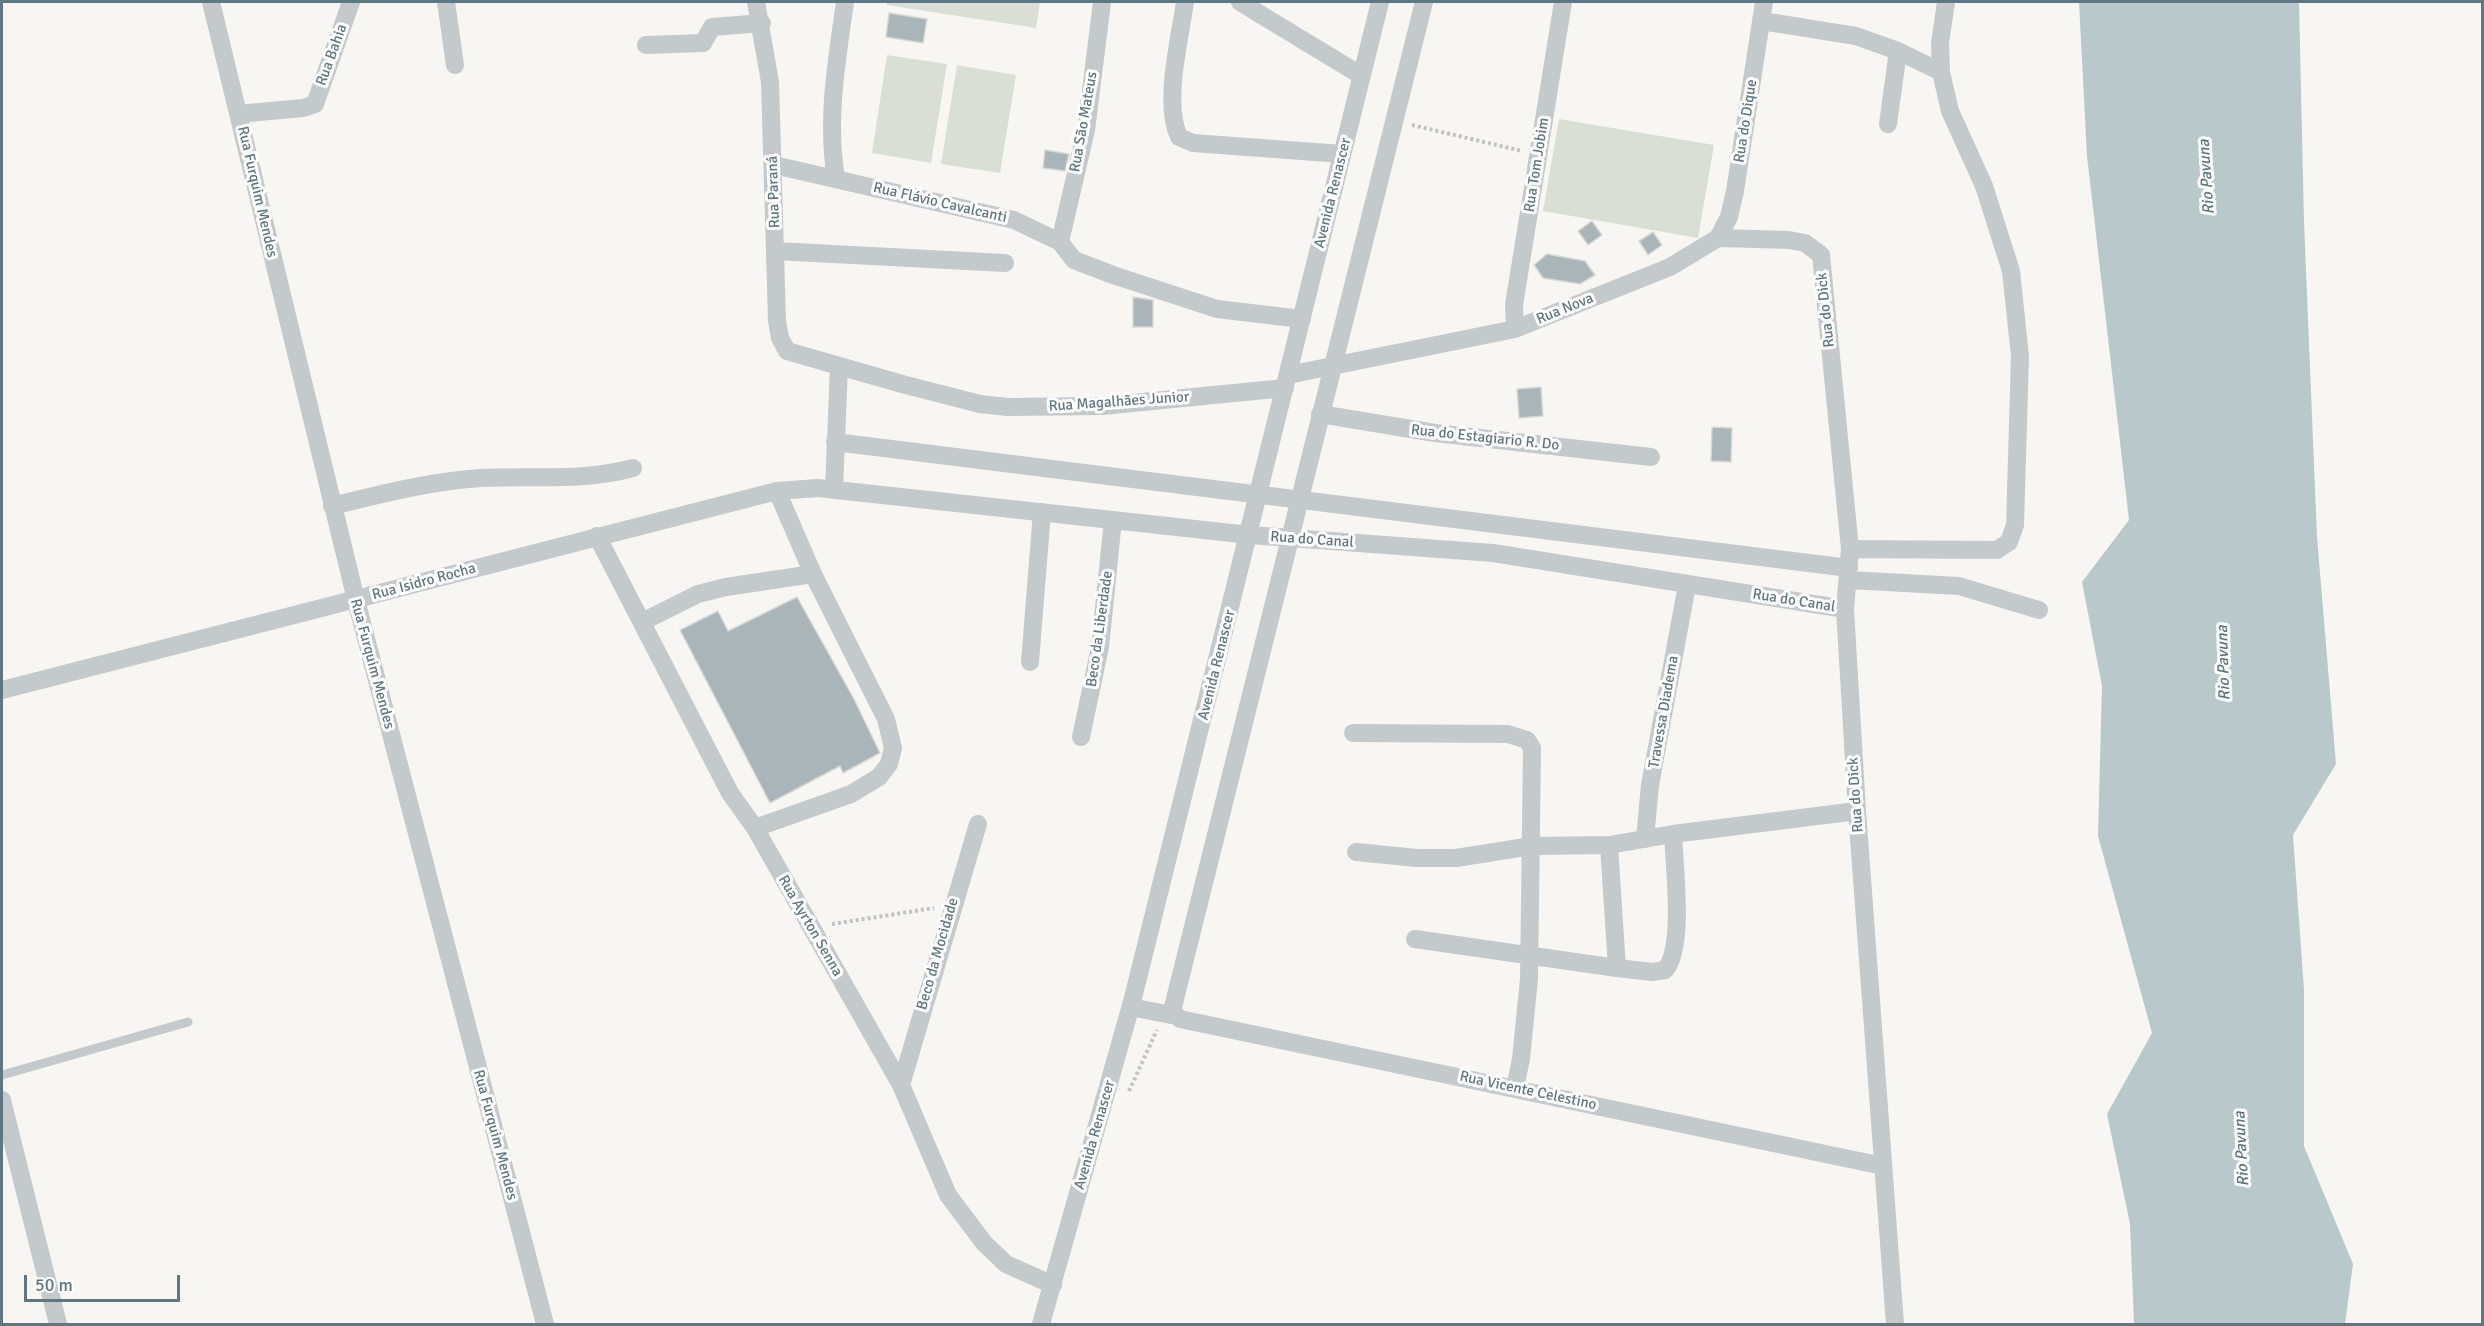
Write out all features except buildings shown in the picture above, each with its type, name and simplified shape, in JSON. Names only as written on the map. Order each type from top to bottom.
[{"type":"street","name":"Rua Furquim Mendes","points":[[211,2],[332,506],[545,1324]]},
{"type":"street","name":"Rua Bahia","points":[[238,114],[303,108],[315,104],[351,2]]},
{"type":"street","points":[[446,2],[455,65]]},
{"type":"street","name":"Rua Paraná","points":[[756,2],[762,23],[770,82],[780,338],[787,351],[815,361]]},
{"type":"street","points":[[836,178],[831,147],[834,94],[845,2]]},
{"type":"street","name":"Rua São Mateus","points":[[1060,242],[1086,130],[1102,2]]},
{"type":"street","points":[[1185,2],[1173,98],[1173,119],[1179,137],[1193,143],[1342,154]]},
{"type":"street","points":[[1240,2],[1362,76]]},
{"type":"street","name":"Avenida Renascer","points":[[1041,1324],[1131,1007],[1250,535],[1380,2]]},
{"type":"street","points":[[1175,1015],[1172,1007],[1424,2]]},
{"type":"street","name":"Rua Tom Jobim","points":[[1515,329],[1514,304],[1563,2]]},
{"type":"street","name":"Rua do Dique","points":[[1718,238],[1729,217],[1735,191],[1764,2]]},
{"type":"street","points":[[1850,549],[1997,550],[2009,542],[2015,525],[2020,356],[2011,271],[1984,186],[1950,111],[1941,72],[1940,43],[1946,2]]},
{"type":"street","points":[[1762,21],[1856,36],[1898,51],[1941,72]]},
{"type":"street","points":[[646,45],[703,43],[712,27],[762,23]]},
{"type":"street","points":[[1888,124],[1898,51]]},
{"type":"street","name":"Rua Flávio Cavalcanti","points":[[774,165],[1014,220],[1060,242],[1074,260],[1113,275],[1217,309],[1302,319]]},
{"type":"street","name":"Rua do Dick","points":[[1718,238],[1790,240],[1805,243],[1821,255],[1850,549],[1845,609],[1857,811],[1895,1324]]},
{"type":"street","name":"Rua Nova","points":[[1286,382],[1331,368],[1515,329],[1670,267],[1718,238]]},
{"type":"street","points":[[776,251],[1005,263]]},
{"type":"street","name":"Rua Magalhães Junior","points":[[815,361],[980,404],[1008,407],[1102,406],[1286,382]]},
{"type":"street","points":[[834,490],[839,366]]},
{"type":"street","name":"Rua do Estagiario R. Do","points":[[1320,414],[1435,433],[1651,457]]},
{"type":"street","points":[[835,442],[1299,500],[1496,522],[1849,574],[1959,586],[2039,610]]},
{"type":"street","points":[[332,506],[392,491],[481,478],[584,478],[633,468]]},
{"type":"street","name":"Rua do Canal","points":[[777,491],[818,488],[1290,539],[1492,553],[1845,609]]},
{"type":"street","points":[[755,828],[851,794],[879,777],[889,764],[893,748],[886,719],[813,574],[777,491]]},
{"type":"street","name":"Rua Isidro Rocha","points":[[2,690],[777,491]]},
{"type":"street","points":[[1030,662],[1042,512]]},
{"type":"street","name":"Beco da Liberdade","points":[[1081,736],[1100,646],[1113,520]]},
{"type":"street","name":"Rua Ayrton Senna","points":[[597,536],[730,793],[755,828],[901,1085],[948,1194],[966,1221],[1006,1264],[1053,1285]]},
{"type":"street","points":[[642,622],[698,594],[726,587],[813,574]]},
{"type":"street","name":"Travessa Diadema","points":[[1645,839],[1650,784],[1687,585]]},
{"type":"street","points":[[1353,734],[1508,734],[1527,740],[1533,765],[1529,954],[1525,1023],[1515,1088]]},
{"type":"street","points":[[1356,852],[1417,858],[1456,858],[1532,846],[1609,846],[1672,834],[1857,811]]},
{"type":"street","name":"Beco da Mocidade","points":[[901,1085],[952,905],[978,824]]},
{"type":"street","points":[[1415,939],[1617,968],[1652,972],[1665,970],[1670,965],[1674,953],[1676,932],[1672,834]]},
{"type":"street","points":[[1609,846],[1617,968]]},
{"type":"street","name":"Rua Vicente Celestino","points":[[1131,1007],[1883,1166]]},
{"type":"street","points":[[2,1100],[58,1324]]},
{"type":"lane","points":[[2,1075],[188,1022]]},
{"type":"path","points":[[1394,120],[1538,154]]},
{"type":"path","points":[[810,928],[952,905]]},
{"type":"shaded area","points":[[887,2],[1040,2],[1036,28],[887,5]]},
{"type":"shaded area","points":[[887,55],[947,64],[931,163],[872,153]]},
{"type":"shaded area","points":[[957,65],[1016,75],[1000,173],[941,164]]},
{"type":"shaded area","points":[[1559,119],[1714,145],[1698,238],[1543,211]]},
{"type":"water","name":"Rio Pavuna","points":[[2079,2],[2299,2],[2304,222],[2317,537],[2336,764],[2293,835],[2304,990],[2304,1146],[2353,1264],[2345,1324],[2134,1324],[2130,1224],[2107,1114],[2152,1033],[2098,836],[2102,686],[2082,582],[2129,520],[2087,156]]}]
